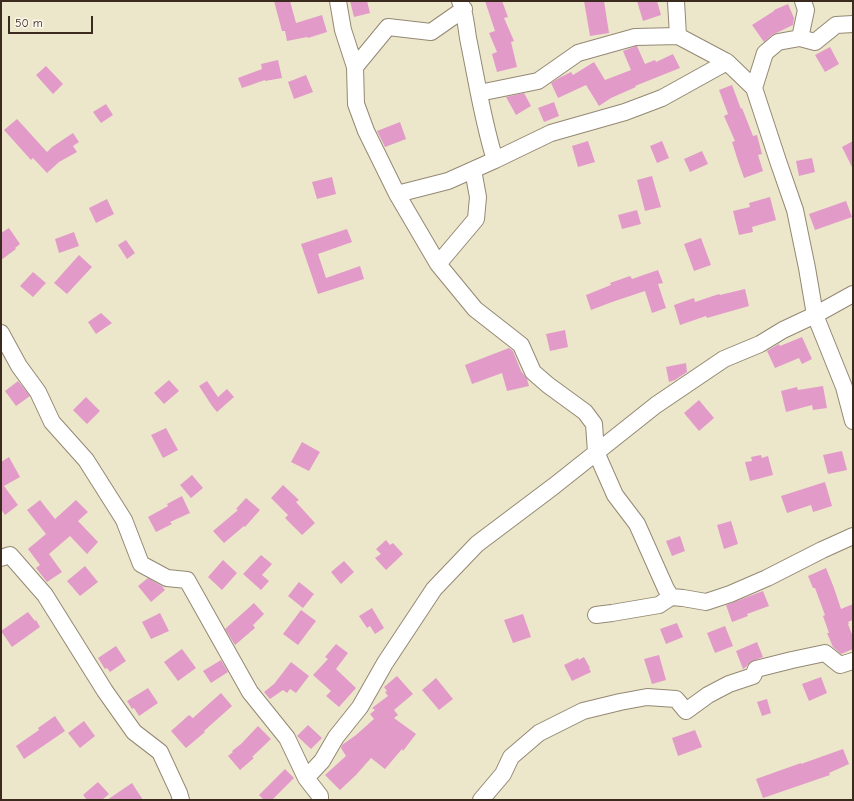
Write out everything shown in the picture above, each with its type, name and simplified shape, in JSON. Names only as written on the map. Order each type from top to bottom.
[{"type":"street","points":[[338,1],[343,30],[355,67],[356,104],[366,131],[397,194],[438,264],[475,309],[521,345],[533,372],[585,412],[594,424],[596,452],[614,495],[637,524],[671,597]]},
{"type":"street","points":[[676,1],[678,36]]},
{"type":"street","points":[[800,38],[806,10],[803,1]]},
{"type":"street","points":[[355,67],[388,27],[431,32],[462,5]]},
{"type":"street","points":[[462,5],[487,136],[495,160]]},
{"type":"street","points":[[754,88],[765,53],[778,42],[800,38],[815,42],[836,25],[853,24]]},
{"type":"street","points":[[479,92],[538,81],[578,53],[636,37],[678,36],[727,62],[754,88],[795,210],[815,315],[844,387],[853,422]]},
{"type":"street","points":[[397,194],[448,181],[551,133],[625,112],[662,98],[727,62]]},
{"type":"street","points":[[438,264],[476,219],[478,197],[473,170]]},
{"type":"street","points":[[306,778],[322,761],[336,737],[360,707],[385,663],[434,589],[477,544],[554,486],[656,405],[724,359],[760,344],[789,327],[815,315],[853,294]]},
{"type":"street","points":[[1,333],[19,366],[38,392],[52,422],[86,460],[124,520],[140,564],[167,578],[187,580],[250,692],[287,738],[306,778],[320,796],[320,800]]},
{"type":"street","points":[[596,615],[659,605],[671,597],[706,602],[730,594],[767,578],[853,536]]},
{"type":"street","points":[[1,558],[10,555],[45,595],[105,691],[134,732],[160,752],[179,793],[180,800]]},
{"type":"street","points":[[481,800],[503,774],[511,758],[539,733],[583,711],[647,697],[676,699],[686,711],[708,695],[729,684],[754,676],[756,669],[825,652],[840,665],[853,661]]},
{"type":"building","points":[[274,1],[290,1],[296,23],[322,15],[327,32],[308,38],[287,41],[285,31],[282,31]]},
{"type":"building","points":[[350,1],[367,1],[370,13],[354,17]]},
{"type":"building","points":[[485,1],[502,1],[508,17],[504,18],[514,41],[511,42],[517,67],[497,72],[492,54],[497,52],[489,33],[495,31]]},
{"type":"building","points":[[584,1],[604,1],[609,33],[590,36]]},
{"type":"building","points":[[637,1],[657,1],[661,15],[643,21]]},
{"type":"building","points":[[788,4],[794,18],[793,25],[772,35],[764,42],[752,25],[774,10]]},
{"type":"building","points":[[636,46],[645,64],[655,60],[656,62],[673,54],[680,68],[635,86],[636,87],[611,98],[599,106],[586,85],[558,98],[551,83],[571,72],[573,75],[594,62],[605,80],[631,70],[623,51]]},
{"type":"building","points":[[830,47],[839,64],[825,72],[815,55]]},
{"type":"building","points":[[278,60],[282,78],[265,80],[242,88],[238,78],[262,69],[261,64]]},
{"type":"building","points":[[46,66],[63,84],[53,94],[36,75]]},
{"type":"building","points":[[306,75],[313,92],[294,99],[288,82]]},
{"type":"building","points":[[732,85],[753,136],[757,135],[762,154],[758,155],[763,171],[744,178],[732,142],[735,141],[724,116],[728,114],[719,90]]},
{"type":"building","points":[[524,93],[531,106],[516,115],[506,97]]},
{"type":"building","points":[[554,102],[559,116],[544,122],[538,108]]},
{"type":"building","points":[[106,104],[113,115],[101,123],[93,112]]},
{"type":"building","points":[[17,119],[47,152],[73,133],[79,142],[73,146],[77,152],[59,162],[47,173],[33,158],[31,160],[4,130]]},
{"type":"building","points":[[400,122],[406,139],[385,147],[377,131]]},
{"type":"building","points":[[588,141],[595,162],[578,167],[572,146]]},
{"type":"building","points":[[662,141],[669,158],[657,163],[650,146]]},
{"type":"building","points":[[853,141],[853,169],[842,147]]},
{"type":"building","points":[[702,151],[708,164],[690,172],[684,159]]},
{"type":"building","points":[[812,158],[815,172],[799,176],[796,161]]},
{"type":"building","points":[[652,176],[661,207],[645,211],[637,180]]},
{"type":"building","points":[[332,177],[336,194],[317,199],[312,182]]},
{"type":"building","points":[[770,197],[776,220],[752,227],[753,232],[739,235],[733,211],[750,207],[749,203]]},
{"type":"building","points":[[107,199],[114,214],[96,223],[89,208]]},
{"type":"building","points":[[846,201],[852,217],[815,230],[809,214]]},
{"type":"building","points":[[637,210],[641,224],[622,229],[618,215]]},
{"type":"building","points":[[9,228],[20,244],[15,248],[16,249],[1,260],[1,233]]},
{"type":"building","points":[[347,229],[352,242],[318,254],[326,278],[360,266],[364,279],[318,294],[301,244]]},
{"type":"building","points":[[74,232],[79,246],[59,253],[55,239]]},
{"type":"building","points":[[701,238],[711,265],[694,271],[684,244]]},
{"type":"building","points":[[126,240],[135,253],[127,259],[118,245]]},
{"type":"building","points":[[79,255],[92,267],[67,294],[54,283]]},
{"type":"building","points":[[658,270],[663,283],[658,284],[666,308],[652,313],[645,291],[591,310],[586,295],[611,285],[610,283],[630,276],[632,279]]},
{"type":"building","points":[[33,272],[46,283],[33,297],[20,286]]},
{"type":"building","points":[[745,289],[749,306],[707,318],[706,316],[680,325],[674,305],[694,298],[695,302],[719,294]]},
{"type":"building","points":[[101,313],[112,323],[96,334],[88,322]]},
{"type":"building","points":[[565,330],[568,347],[550,351],[546,334]]},
{"type":"building","points":[[802,337],[812,359],[802,364],[799,358],[775,368],[767,351],[779,344],[780,346]]},
{"type":"building","points":[[509,348],[513,351],[529,386],[507,391],[502,373],[472,384],[465,365]]},
{"type":"building","points":[[686,363],[687,372],[669,382],[666,367]]},
{"type":"building","points":[[169,380],[179,391],[164,404],[154,393]]},
{"type":"building","points":[[18,381],[30,396],[16,406],[5,391]]},
{"type":"building","points":[[207,381],[218,397],[227,389],[234,397],[217,412],[199,386]]},
{"type":"building","points":[[823,386],[827,408],[813,410],[812,405],[786,412],[781,391],[797,387],[798,390]]},
{"type":"building","points":[[86,397],[100,411],[87,424],[73,410]]},
{"type":"building","points":[[699,400],[714,418],[699,431],[684,413]]},
{"type":"building","points":[[166,428],[178,450],[163,458],[151,435]]},
{"type":"building","points":[[302,442],[320,452],[309,471],[291,462]]},
{"type":"building","points":[[842,451],[847,470],[828,474],[823,455]]},
{"type":"building","points":[[761,455],[762,458],[768,456],[773,475],[750,481],[745,462],[752,461],[751,457]]},
{"type":"building","points":[[9,457],[20,477],[4,486],[18,505],[5,515],[1,509],[1,462]]},
{"type":"building","points":[[192,475],[203,488],[191,498],[180,485]]},
{"type":"building","points":[[825,482],[832,506],[813,512],[811,505],[787,513],[781,496]]},
{"type":"building","points":[[283,485],[299,500],[296,502],[315,523],[302,535],[285,518],[288,515],[271,498]]},
{"type":"building","points":[[182,496],[190,513],[170,522],[172,524],[156,532],[148,517]]},
{"type":"building","points":[[246,498],[260,510],[245,527],[244,526],[224,543],[213,531],[238,510],[236,509]]},
{"type":"building","points":[[40,500],[55,519],[76,500],[88,512],[78,521],[98,542],[87,554],[70,536],[49,554],[62,572],[47,582],[36,568],[40,565],[28,549],[46,534],[27,510]]},
{"type":"building","points":[[731,521],[738,544],[724,549],[717,525]]},
{"type":"building","points":[[680,536],[685,551],[672,556],[666,541]]},
{"type":"building","points":[[386,540],[390,545],[393,543],[403,554],[386,570],[375,558],[381,554],[376,549]]},
{"type":"building","points":[[261,555],[272,564],[262,575],[269,581],[261,590],[243,574]]},
{"type":"building","points":[[223,560],[237,573],[222,590],[208,577]]},
{"type":"building","points":[[344,561],[354,572],[341,584],[331,572]]},
{"type":"building","points":[[85,566],[98,582],[80,596],[67,581]]},
{"type":"building","points":[[826,568],[841,609],[853,604],[853,620],[848,622],[848,624],[853,637],[853,649],[841,654],[833,647],[827,633],[829,633],[823,616],[825,615],[815,588],[813,588],[808,576]]},
{"type":"building","points":[[148,578],[162,586],[165,590],[151,602],[138,586]]},
{"type":"building","points":[[299,582],[314,594],[303,608],[288,596]]},
{"type":"building","points":[[763,591],[769,606],[747,614],[748,616],[732,622],[726,605]]},
{"type":"building","points":[[254,603],[264,614],[253,625],[255,628],[235,645],[225,629]]},
{"type":"building","points":[[372,608],[384,628],[375,634],[370,626],[367,628],[359,616]]},
{"type":"building","points":[[301,610],[316,621],[298,645],[283,634]]},
{"type":"building","points":[[28,612],[35,621],[36,620],[40,627],[12,647],[1,631]]},
{"type":"building","points":[[160,613],[169,631],[151,639],[142,622]]},
{"type":"building","points":[[523,614],[531,637],[513,643],[504,620]]},
{"type":"building","points":[[677,623],[683,637],[666,644],[660,629]]},
{"type":"building","points":[[725,626],[733,646],[715,653],[707,633]]},
{"type":"building","points":[[757,642],[763,657],[750,662],[743,669],[736,651]]},
{"type":"building","points":[[336,644],[348,653],[336,669],[356,688],[339,707],[326,696],[331,691],[313,675],[328,659],[325,657]]},
{"type":"building","points":[[116,646],[126,661],[110,672],[107,668],[105,669],[98,658]]},
{"type":"building","points":[[182,649],[196,668],[178,681],[164,662]]},
{"type":"building","points":[[659,655],[666,680],[652,684],[644,659]]},
{"type":"building","points":[[584,657],[591,672],[572,681],[564,665],[578,658],[579,660]]},
{"type":"building","points":[[221,660],[228,672],[211,683],[203,671]]},
{"type":"building","points":[[291,662],[309,676],[296,693],[290,689],[287,693],[283,690],[270,699],[264,692],[274,684]]},
{"type":"building","points":[[397,676],[413,694],[394,710],[398,715],[394,718],[416,734],[403,751],[402,749],[385,769],[371,758],[340,790],[325,775],[346,756],[341,748],[342,745],[374,719],[370,714],[375,710],[372,708],[388,696],[384,687]]},
{"type":"building","points":[[821,677],[827,693],[809,701],[802,684]]},
{"type":"building","points":[[436,678],[453,699],[439,710],[422,690]]},
{"type":"building","points":[[148,688],[158,703],[139,716],[127,701]]},
{"type":"building","points":[[221,693],[232,706],[186,748],[171,731],[189,715],[193,718]]},
{"type":"building","points":[[767,699],[771,713],[762,716],[757,702]]},
{"type":"building","points":[[55,716],[65,731],[24,759],[16,746],[39,730],[38,728]]},
{"type":"building","points":[[84,721],[95,736],[80,748],[68,733]]},
{"type":"building","points":[[308,725],[322,738],[311,749],[297,736]]},
{"type":"building","points":[[258,726],[271,739],[252,757],[254,758],[240,770],[228,756]]},
{"type":"building","points":[[695,730],[702,747],[678,756],[672,738]]},
{"type":"building","points":[[843,749],[849,764],[829,773],[830,775],[763,798],[756,779]]},
{"type":"building","points":[[285,769],[294,778],[272,800],[264,800],[259,795]]},
{"type":"building","points":[[98,782],[109,794],[102,800],[87,800],[83,795]]},
{"type":"building","points":[[132,783],[143,800],[107,800]]}]
